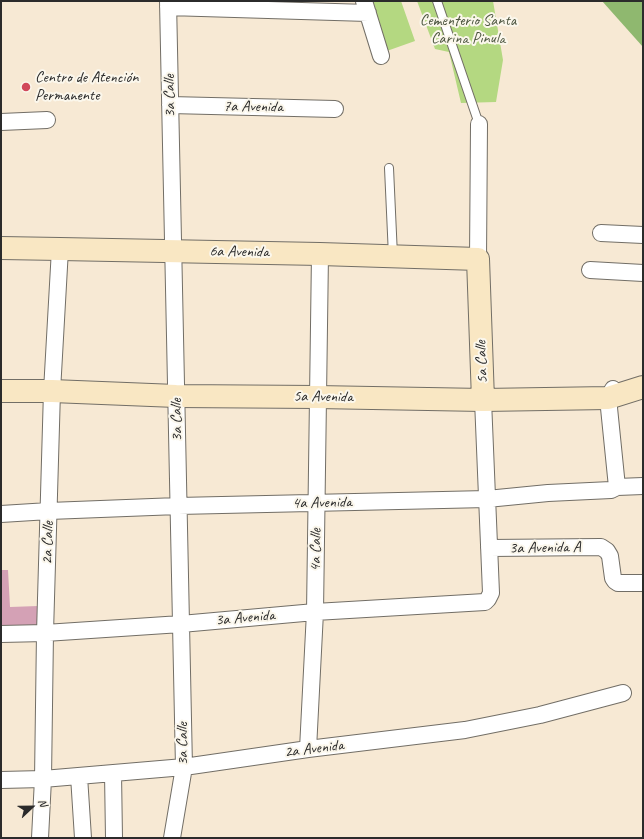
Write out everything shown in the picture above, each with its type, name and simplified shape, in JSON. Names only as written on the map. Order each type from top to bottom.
[{"type":"street","points":[[168,4],[366,7],[381,56]]},
{"type":"street","name":"3a Calle","points":[[168,4],[184,767],[172,838]]},
{"type":"street","name":"7a Avenida","points":[[170,105],[335,109]]},
{"type":"street","points":[[1,122],[47,120]]},
{"type":"street","name":"5a Calle","points":[[479,124],[478,259],[491,593],[488,599]]},
{"type":"street","points":[[601,233],[643,235]]},
{"type":"street","name":"6a Avenida","points":[[1,248],[320,254],[478,259]]},
{"type":"street","name":"2a Calle","points":[[40,838],[43,779],[45,633],[52,391],[60,249]]},
{"type":"street","name":"4a Calle","points":[[308,749],[315,612],[320,254]]},
{"type":"street","points":[[590,270],[643,273]]},
{"type":"street","points":[[617,488],[608,398],[616,385],[625,384],[643,377]]},
{"type":"street","name":"5a Avenida","points":[[1,391],[52,391],[176,396],[483,400],[608,398],[643,387]]},
{"type":"street","name":"4a Avenida","points":[[1,514],[178,506],[487,499],[548,493],[612,490],[617,488],[643,486]]},
{"type":"street","name":"3a Avenida A","points":[[489,548],[601,547],[607,551],[610,556],[613,578],[618,583],[643,583]]},
{"type":"street","name":"3a Avenida","points":[[1,634],[45,633],[181,624],[315,612],[482,602],[488,599]]},
{"type":"street","name":"2a Avenida","points":[[1,780],[43,779],[184,767],[308,749],[465,730],[540,715],[623,693]]},
{"type":"street","points":[[113,773],[114,838]]},
{"type":"street","points":[[79,776],[83,838]]},
{"type":"lane","points":[[437,1],[479,124]]},
{"type":"lane","points":[[389,168],[393,256]]},
{"type":"green space","points":[[366,1],[401,1],[415,41],[384,52]]},
{"type":"green space","name":"Cementerio Santa Carina Pinula","points":[[417,1],[493,1],[503,60],[496,102],[461,103],[449,52],[435,49]]},
{"type":"green space","points":[[602,1],[643,1],[643,47]]},
{"type":"building","points":[[1,570],[8,570],[10,607],[38,606],[38,625],[1,626]]},
{"type":"place","name":"Centro de Atención Permanente","points":[[26,87]]}]
